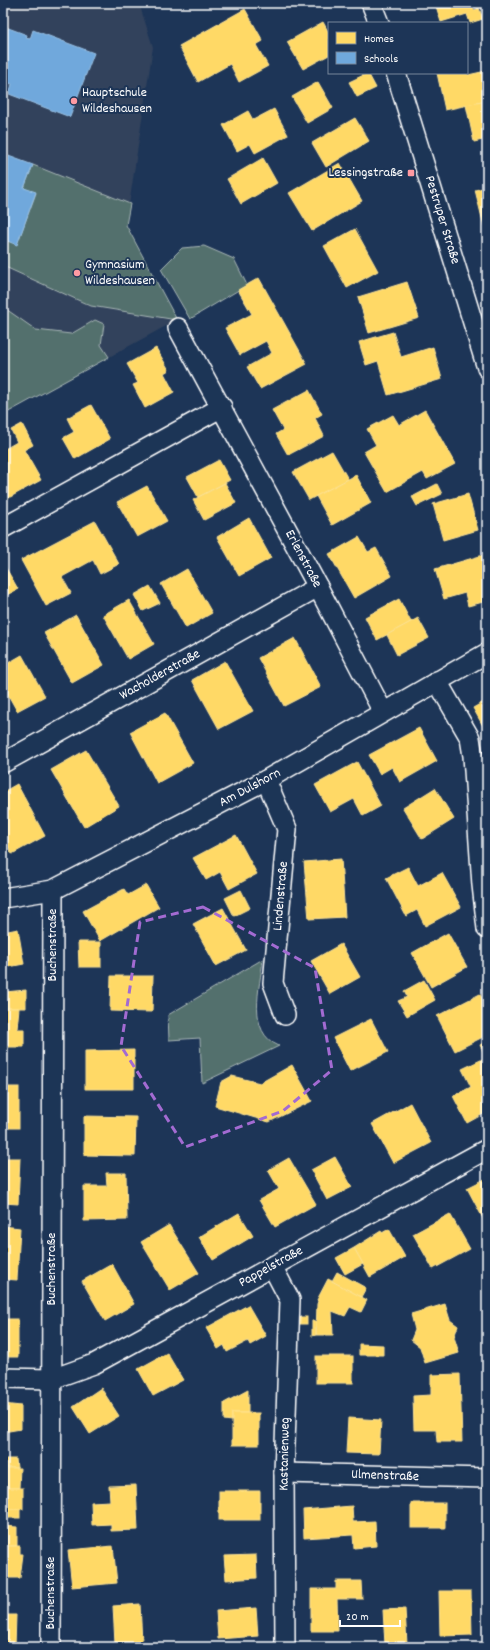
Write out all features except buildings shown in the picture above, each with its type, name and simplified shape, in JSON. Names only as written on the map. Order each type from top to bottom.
[{"type":"street","points":[[371,3],[379,22]]},
{"type":"street","name":"Pestruper Straße","points":[[396,74],[482,336],[487,368]]},
{"type":"street","name":"Erlenstraße","points":[[178,328],[318,586],[383,712]]},
{"type":"street","points":[[3,528],[222,407]]},
{"type":"street","name":"Wacholderstraße","points":[[3,763],[318,586]]},
{"type":"street","name":"Am Dulshorn","points":[[3,898],[54,890],[266,780],[487,653]]},
{"type":"street","points":[[437,681],[470,738],[473,756],[482,885],[487,929]]},
{"type":"street","name":"Lindenstraße","points":[[266,780],[287,829],[273,983],[285,1015]]},
{"type":"street","name":"Buchenstraße","points":[[51,1647],[54,890]]},
{"type":"street","name":"Pappelstraße","points":[[52,1379],[94,1364],[487,1149]]},
{"type":"street","name":"Kastanienweg","points":[[272,1266],[290,1300],[284,1473],[285,1647]]},
{"type":"street","points":[[3,1378],[52,1379]]},
{"type":"street","name":"Ulmenstraße","points":[[284,1473],[487,1478]]},
{"type":"highlighted area","points":[[203,907],[315,968],[332,1070],[283,1111],[185,1147],[121,1046],[140,922]]},
{"type":"shaded area","points":[[3,3],[139,3],[153,47],[126,225],[177,320],[3,415]]},
{"type":"green space","points":[[33,165],[130,204],[126,225],[177,320],[91,306],[3,266],[3,246],[5,240],[17,244],[36,193],[24,188]]},
{"type":"green space","points":[[204,246],[234,259],[247,285],[190,319],[161,269],[182,248]]},
{"type":"green space","points":[[3,307],[36,330],[71,334],[95,320],[104,324],[101,345],[109,357],[3,415]]},
{"type":"green space","points":[[263,959],[258,995],[259,1020],[262,1030],[269,1039],[279,1046],[202,1083],[200,1038],[169,1040],[168,1015]]},
{"type":"place","name":"Hauptschule Wildeshausen","points":[[74,101]]},
{"type":"place","name":"Lessingstraße","points":[[411,173]]},
{"type":"place","name":"Gymnasium Wildeshausen","points":[[77,273]]}]
